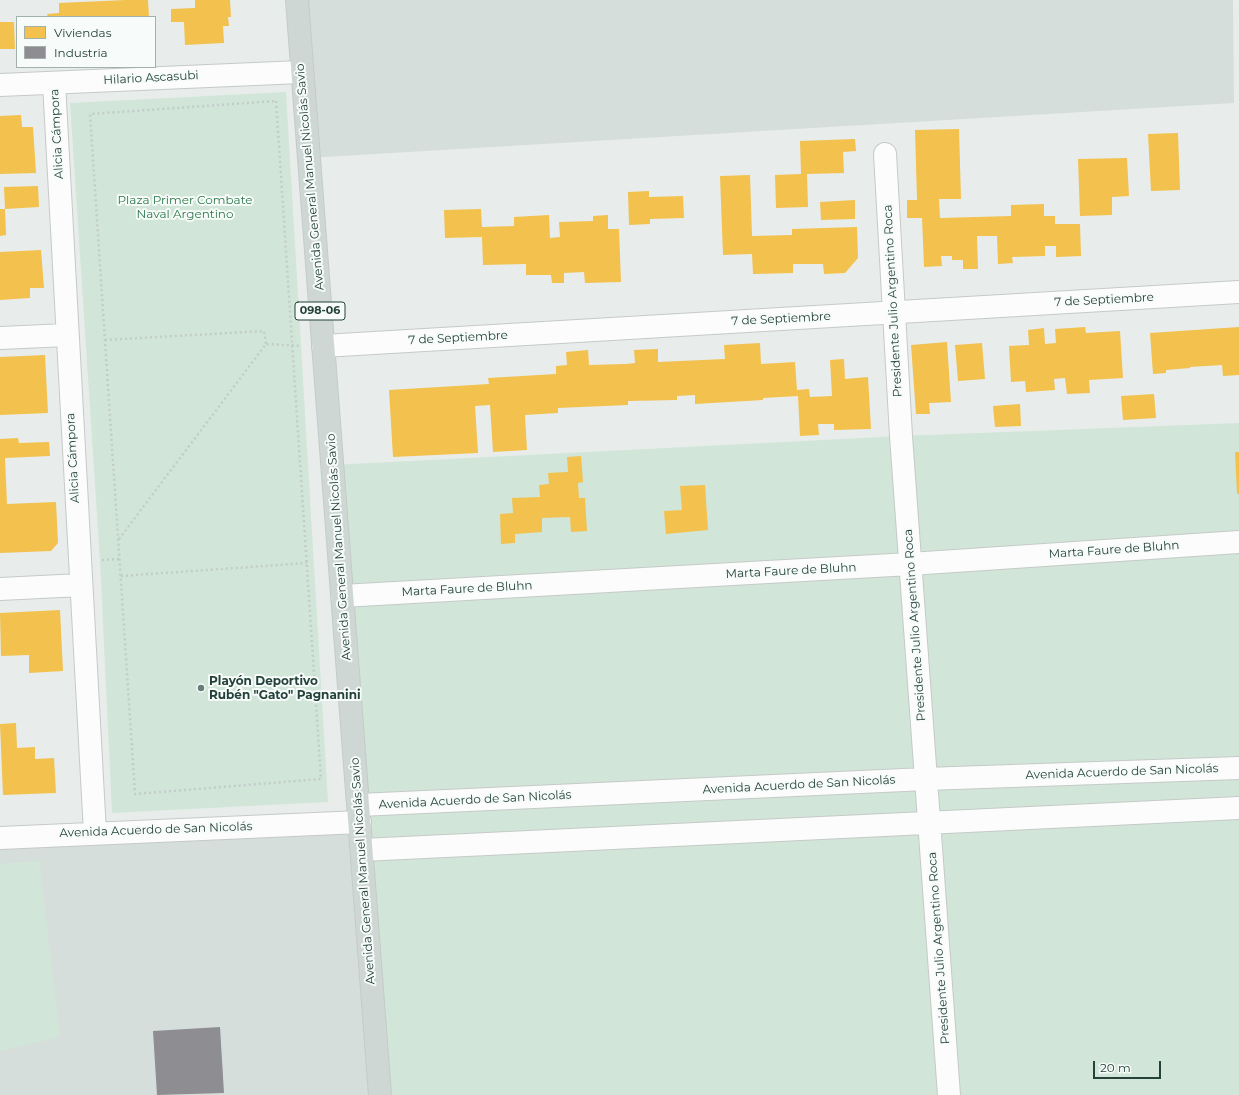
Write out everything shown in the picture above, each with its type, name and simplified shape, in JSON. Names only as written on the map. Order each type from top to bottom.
[{"type":"main road","name":"Avenida General Manuel Nicolás Savio","points":[[297,0],[301,72],[380,1095]]},
{"type":"street","name":"Hilario Ascasubi","points":[[0,84],[301,72]]},
{"type":"street","name":"Alicia Cámpora","points":[[54,82],[95,833]]},
{"type":"street","name":"Presidente Julio Argentino Roca","points":[[885,154],[910,564],[949,1095]]},
{"type":"street","name":"7 de Septiembre","points":[[323,346],[1239,292]]},
{"type":"street","points":[[0,338],[67,335]]},
{"type":"street","name":"Marta Faure de Bluhn","points":[[342,596],[910,564],[1239,542]]},
{"type":"street","points":[[0,589],[81,585]]},
{"type":"street","name":"Avenida Acuerdo de San Nicolás","points":[[0,838],[926,779],[1239,768]]},
{"type":"street","points":[[362,850],[1239,808]]},
{"type":"path","points":[[276,101],[321,779],[136,794],[105,340],[90,114],[276,101]]},
{"type":"path","points":[[105,340],[264,331],[266,344],[119,539]]},
{"type":"path","points":[[266,344],[323,346]]},
{"type":"path","points":[[121,576],[307,563]]},
{"type":"shaded area","points":[[297,0],[1233,0],[1234,103],[308,158]]},
{"type":"shaded area","points":[[360,822],[380,1095],[0,1095],[0,838]]},
{"type":"green space","name":"Plaza Primer Combate Naval Argentino","points":[[286,92],[328,802],[112,813],[100,561],[70,103]]},
{"type":"green space","points":[[1239,423],[1239,1095],[380,1095],[332,465],[901,436]]},
{"type":"green space","points":[[39,861],[60,1037],[0,1051],[0,864]]},
{"type":"building: Viviendas","points":[[148,0],[149,16],[48,16],[47,14],[59,13],[59,3]]},
{"type":"building: Viviendas","points":[[195,0],[230,0],[231,17],[228,17],[229,26],[223,26],[224,43],[185,45],[184,22],[171,22],[171,9],[195,8]]},
{"type":"building: Viviendas","points":[[0,22],[14,22],[15,49],[0,49]]},
{"type":"building: Viviendas","points":[[21,115],[22,127],[33,127],[36,173],[0,174],[0,116]]},
{"type":"building: Viviendas","points":[[959,129],[961,199],[939,199],[940,218],[1011,216],[1011,205],[1044,204],[1044,216],[1055,216],[1055,224],[1080,224],[1081,256],[1056,257],[1056,246],[1045,246],[1045,256],[1012,257],[1013,263],[998,264],[997,236],[977,236],[978,269],[963,269],[963,260],[952,260],[952,256],[941,256],[942,266],[924,267],[922,218],[907,218],[907,200],[917,200],[915,130]]},
{"type":"building: Viviendas","points":[[1178,133],[1180,190],[1151,191],[1148,134]]},
{"type":"building: Viviendas","points":[[855,139],[856,151],[843,152],[844,173],[807,174],[808,207],[776,208],[775,175],[801,174],[800,141]]},
{"type":"building: Viviendas","points":[[1127,158],[1129,196],[1112,197],[1112,215],[1080,216],[1078,159]]},
{"type":"building: Viviendas","points":[[750,175],[752,236],[792,235],[792,229],[857,227],[858,258],[845,273],[824,274],[823,264],[793,264],[793,273],[753,274],[752,254],[723,255],[720,176]]},
{"type":"building: Viviendas","points":[[38,186],[39,207],[5,209],[4,187]]},
{"type":"building: Viviendas","points":[[649,191],[649,197],[683,196],[684,218],[650,219],[650,224],[629,225],[628,192]]},
{"type":"building: Viviendas","points":[[855,200],[855,219],[821,220],[820,202]]},
{"type":"building: Viviendas","points":[[0,209],[5,209],[6,235],[0,236]]},
{"type":"building: Viviendas","points":[[481,209],[482,227],[514,226],[514,217],[549,215],[550,238],[560,237],[559,222],[593,221],[593,216],[608,215],[608,229],[619,229],[621,282],[585,283],[584,272],[564,273],[564,283],[552,283],[551,275],[526,275],[526,264],[483,265],[482,237],[445,238],[444,210]]},
{"type":"building: Viviendas","points":[[41,250],[44,288],[30,288],[30,298],[0,300],[0,252]]},
{"type":"building: Viviendas","points":[[1085,327],[1086,333],[1120,331],[1123,378],[1089,380],[1090,393],[1067,394],[1065,378],[1054,379],[1055,390],[1026,392],[1025,381],[1011,382],[1009,346],[1029,345],[1028,330],[1044,328],[1045,344],[1056,343],[1055,329]]},
{"type":"building: Viviendas","points":[[1239,327],[1239,375],[1223,376],[1222,365],[1166,370],[1166,373],[1153,374],[1150,333]]},
{"type":"building: Viviendas","points":[[947,342],[951,402],[929,403],[930,414],[916,414],[911,345]]},
{"type":"building: Viviendas","points":[[760,343],[761,364],[795,362],[797,390],[809,389],[810,397],[832,396],[830,360],[844,359],[845,379],[868,377],[871,429],[834,430],[834,424],[818,424],[819,435],[800,436],[798,396],[763,398],[763,400],[695,404],[695,395],[677,396],[677,400],[628,401],[628,405],[558,408],[558,413],[525,415],[527,450],[493,452],[490,405],[475,406],[478,453],[393,457],[389,390],[489,384],[488,378],[556,374],[556,366],[567,365],[566,352],[588,350],[589,365],[626,364],[635,363],[634,350],[658,349],[658,362],[725,359],[724,345]]},
{"type":"building: Viviendas","points":[[982,343],[985,379],[958,381],[955,345]]},
{"type":"building: Viviendas","points":[[45,355],[48,413],[0,415],[0,357]]},
{"type":"building: Viviendas","points":[[1154,394],[1156,418],[1123,420],[1121,396]]},
{"type":"building: Viviendas","points":[[1020,404],[1021,426],[995,427],[993,406]]},
{"type":"building: Viviendas","points":[[18,438],[19,443],[49,442],[50,456],[5,458],[7,504],[56,502],[58,543],[51,551],[0,553],[0,439]]},
{"type":"building: Viviendas","points":[[1235,452],[1239,452],[1239,494],[1237,494]]},
{"type":"building: Viviendas","points":[[581,456],[583,482],[578,483],[579,498],[585,498],[587,531],[571,532],[570,517],[542,518],[542,532],[515,534],[515,543],[501,544],[500,514],[513,513],[512,498],[540,497],[539,485],[549,484],[548,473],[568,472],[567,457]]},
{"type":"building: Viviendas","points":[[705,485],[708,530],[666,534],[664,511],[682,510],[680,486]]},
{"type":"building: Viviendas","points":[[60,610],[63,671],[29,673],[29,655],[1,656],[0,613]]},
{"type":"building: Viviendas","points":[[16,723],[17,748],[35,747],[35,759],[54,758],[56,793],[3,795],[0,724]]},
{"type":"building: Industria","points":[[220,1027],[224,1093],[157,1095],[153,1031]]},
{"type":"place","name":"Playón Deportivo Rubén \"Gato\" Pagnanini","points":[[201,688]]}]
